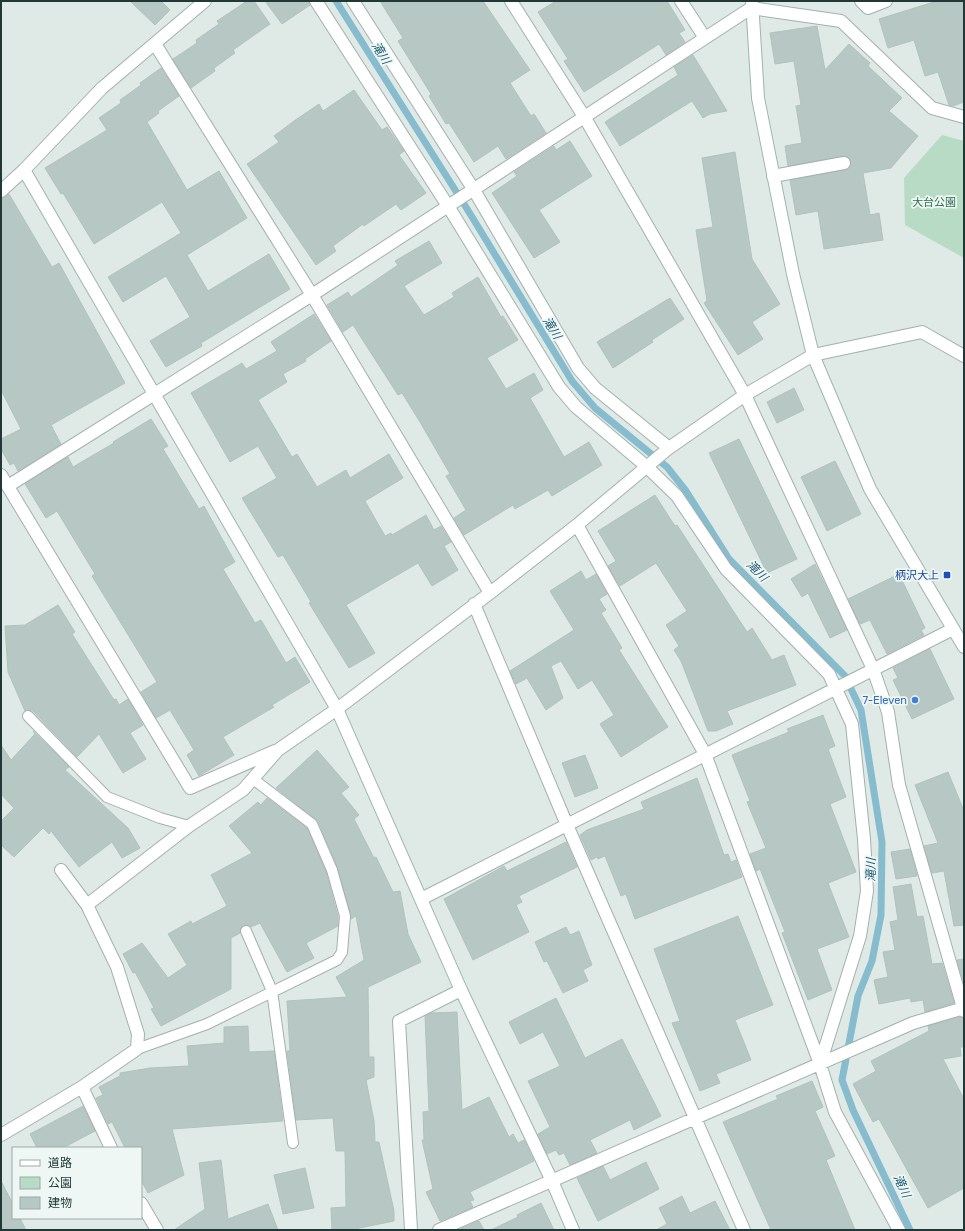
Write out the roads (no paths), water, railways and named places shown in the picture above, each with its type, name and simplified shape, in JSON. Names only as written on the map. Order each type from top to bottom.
[{"type":"street","points":[[1,191],[24,170],[102,88],[205,1]]},
{"type":"street","points":[[316,1],[448,206],[559,387],[576,407],[646,466],[677,496],[726,569],[829,674],[852,724],[864,839],[867,891],[860,936],[820,1064]]},
{"type":"street","points":[[353,1],[474,190],[578,368],[595,388],[669,448]]},
{"type":"street","points":[[439,1230],[913,1023],[964,1009],[899,785],[888,712],[873,669],[745,395],[585,118],[511,1]]},
{"type":"street","points":[[681,1],[705,38]]},
{"type":"street","points":[[861,1],[868,8],[886,1]]},
{"type":"street","points":[[752,5],[758,98],[772,176],[813,356],[870,489],[964,647]]},
{"type":"street","points":[[8,486],[312,295],[585,118],[752,5],[841,21],[932,108],[964,117]]},
{"type":"street","points":[[155,44],[312,295],[490,593]]},
{"type":"street","points":[[772,176],[844,163]]},
{"type":"street","points":[[24,170],[156,394],[337,709],[461,990],[552,1181],[573,1230]]},
{"type":"street","points":[[1,475],[190,788],[278,750],[337,709],[490,593],[577,525],[669,448],[745,395],[813,356],[922,332],[964,356]]},
{"type":"street","points":[[577,525],[705,754],[820,1064],[835,1112],[899,1230]]},
{"type":"street","points":[[474,604],[567,825],[744,1230]]},
{"type":"street","points":[[421,898],[953,629]]},
{"type":"street","points":[[87,905],[189,826],[243,790],[278,750]]},
{"type":"street","points":[[1,1135],[82,1087],[137,1049],[138,1034],[117,967],[87,905],[60,870]]},
{"type":"street","points":[[411,1230],[399,1021],[461,990]]},
{"type":"street","points":[[82,1087],[111,1147]]},
{"type":"street","points":[[142,1205],[157,1230]]},
{"type":"lane","points":[[28,716],[107,797],[160,818],[189,826]]},
{"type":"lane","points":[[137,1049],[207,1024],[337,960],[342,952],[345,916],[332,870],[312,824],[253,779]]},
{"type":"lane","points":[[246,931],[272,991],[293,1143]]},
{"type":"waterway","name":"滝川","points":[[336,1],[469,212],[572,381],[595,408],[667,467],[686,491],[729,559],[845,676],[861,710],[882,842],[881,915],[872,961],[858,996],[842,1080],[853,1110],[910,1230]]},
{"type":"place","name":"柄沢大上","points":[[947,575]]},
{"type":"place","name":"7-Eleven","points":[[915,700]]},
{"type":"park label","name":"大台公園","points":[[934,202]]}]
